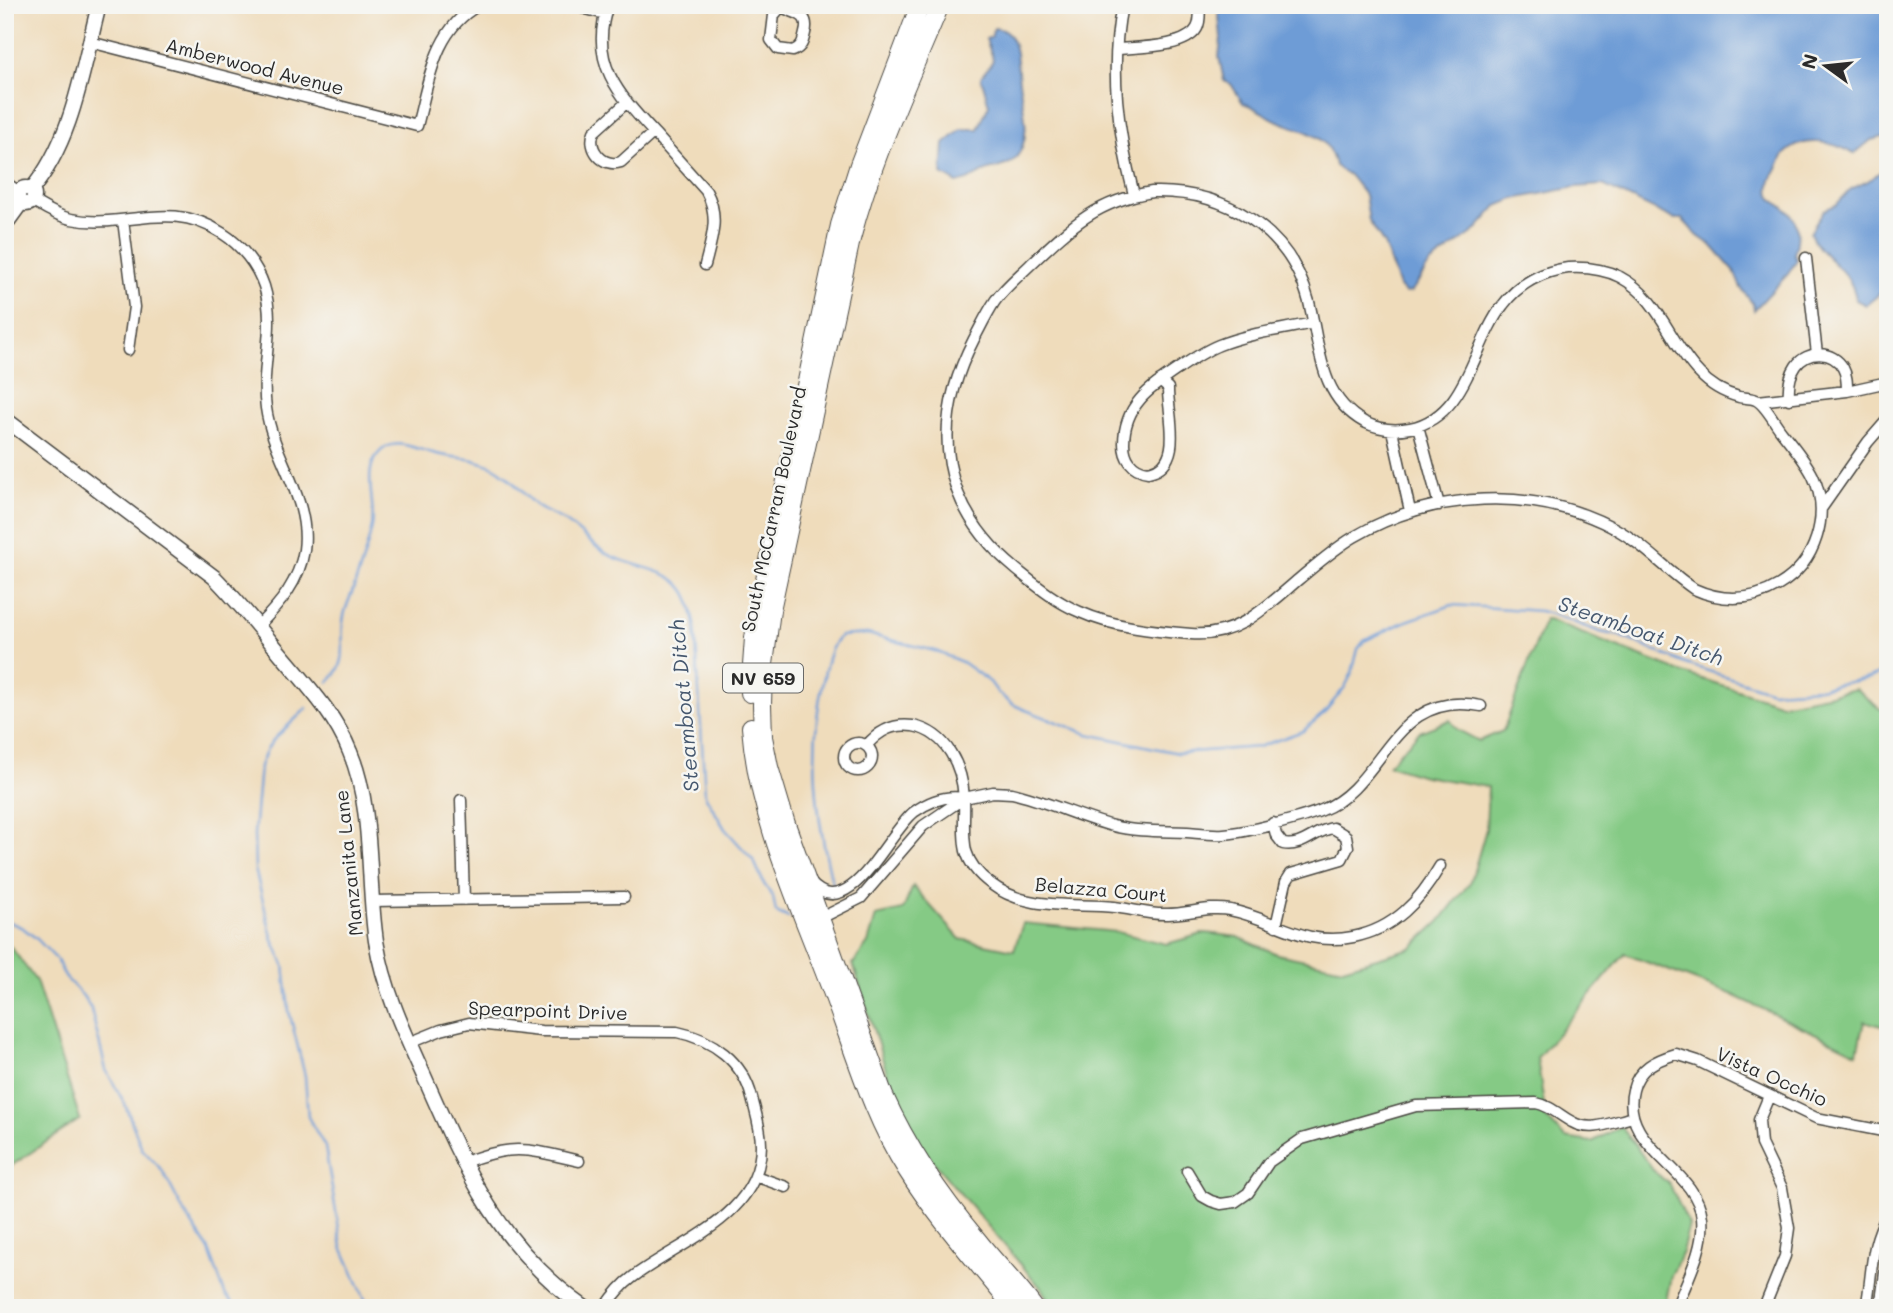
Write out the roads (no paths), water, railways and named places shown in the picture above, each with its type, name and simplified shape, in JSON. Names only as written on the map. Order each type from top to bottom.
[{"type":"main road","name":"South McCarran Boulevard","points":[[920,5],[859,165],[840,225],[763,586],[754,638],[750,706],[755,761],[762,796],[798,882],[890,1139],[922,1192],[1014,1308]]},
{"type":"main road","name":"South McCarran Boulevard","points":[[798,882],[763,737],[763,672],[771,610],[862,197],[940,5]]},
{"type":"main road","points":[[798,882],[803,902],[821,918],[884,1096],[896,1122],[928,1177],[977,1241],[1034,1308]]},
{"type":"street","points":[[5,225],[47,169],[59,147],[99,5]]},
{"type":"street","name":"Amberwood Avenue","points":[[90,42],[417,126],[442,41],[460,18],[479,5]]},
{"type":"street","points":[[571,5],[606,10],[602,44],[604,60],[615,88],[706,191],[715,220],[705,265]]},
{"type":"street","points":[[1122,5],[1116,92],[1120,132],[1134,195]]},
{"type":"street","points":[[1117,49],[1170,44],[1189,37],[1199,23],[1199,5]]},
{"type":"street","points":[[626,103],[592,137],[593,149],[609,163],[621,162],[653,133]]},
{"type":"street","points":[[5,182],[57,214],[74,220],[122,220],[166,215],[196,220],[225,234],[243,251],[257,271],[263,284],[270,317],[264,370],[266,409],[276,448],[300,502],[305,535],[304,551],[294,582],[258,626]]},
{"type":"street","points":[[1758,401],[1807,466],[1818,491],[1821,509],[1816,538],[1797,571],[1771,590],[1740,599],[1717,597],[1694,589],[1660,559],[1616,529],[1566,509],[1517,500],[1471,500],[1410,511],[1363,532],[1335,550],[1244,624],[1215,634],[1201,635],[1116,624],[1079,612],[1043,591],[998,554],[984,538],[959,497],[947,450],[949,408],[964,359],[996,299],[1070,227],[1086,215],[1134,195],[1152,192],[1190,194],[1224,203],[1256,223],[1283,250],[1294,266],[1308,300],[1323,371],[1335,396],[1349,412],[1367,424],[1392,430],[1418,426],[1440,414],[1460,391],[1495,317],[1513,293],[1547,273],[1577,268],[1607,272],[1635,286],[1656,307],[1691,364],[1725,392],[1758,401],[1847,391],[1888,382]]},
{"type":"street","points":[[122,220],[134,307],[128,350]]},
{"type":"street","points":[[1806,258],[1817,354]]},
{"type":"street","points":[[1160,381],[1168,388],[1172,438],[1164,463],[1160,468],[1148,472],[1135,468],[1129,462],[1124,445],[1128,419],[1139,398],[1160,381],[1201,353],[1240,338],[1313,323]]},
{"type":"street","points":[[1789,399],[1789,381],[1797,365],[1802,359],[1817,354],[1832,357],[1839,362],[1846,377],[1847,391]]},
{"type":"street","name":"Manzanita Lane","points":[[5,419],[214,577],[258,626],[330,715],[351,753],[362,794],[376,940],[384,980],[409,1043],[462,1163],[484,1200],[508,1235],[540,1270],[585,1308]]},
{"type":"street","points":[[1821,509],[1868,442],[1888,419]]},
{"type":"street","points":[[1418,426],[1438,505]]},
{"type":"street","points":[[1392,430],[1410,511]]},
{"type":"street","points":[[798,882],[829,895],[840,895],[868,870],[913,813],[934,800],[947,797],[993,792],[1012,793],[1128,830],[1224,834],[1273,823],[1322,810],[1340,801],[1396,736],[1428,712],[1454,702],[1481,706]]},
{"type":"street","name":"Belazza Court","points":[[867,745],[880,732],[901,725],[925,730],[943,741],[950,750],[961,777],[964,841],[970,861],[977,872],[992,885],[1007,894],[1035,902],[1168,914],[1221,909],[1242,912],[1297,935],[1326,940],[1354,937],[1376,930],[1403,914],[1419,899],[1440,866]]},
{"type":"street","points":[[821,918],[861,898],[923,826],[964,797]]},
{"type":"street","points":[[461,800],[464,900]]},
{"type":"street","points":[[1273,823],[1279,840],[1292,846],[1333,828],[1342,832],[1348,841],[1347,852],[1342,859],[1296,871],[1289,877],[1276,926]]},
{"type":"street","points":[[372,901],[624,897]]},
{"type":"street","name":"Spearpoint Drive","points":[[409,1043],[441,1030],[470,1023],[541,1031],[666,1031],[692,1035],[718,1048],[746,1080],[760,1132],[759,1161],[747,1193],[726,1216],[635,1276],[605,1308]]},
{"type":"street","name":"Vista Occhio","points":[[1633,1117],[1630,1100],[1635,1080],[1645,1067],[1676,1054],[1698,1061],[1816,1118],[1888,1132]]},
{"type":"street","points":[[1764,1308],[1786,1256],[1789,1228],[1782,1188],[1761,1144],[1759,1120],[1769,1096]]},
{"type":"street","points":[[1187,1171],[1202,1196],[1210,1202],[1235,1202],[1248,1193],[1269,1162],[1302,1139],[1416,1106],[1536,1103],[1551,1107],[1574,1123],[1588,1128],[1633,1117],[1645,1140],[1697,1200],[1702,1218],[1700,1242],[1679,1301],[1679,1308]]},
{"type":"street","points":[[462,1163],[491,1153],[514,1149],[579,1161]]},
{"type":"street","points":[[755,1176],[786,1187]]},
{"type":"street","points":[[1866,1308],[1871,1262],[1879,1229],[1888,1214]]},
{"type":"street","points":[[1871,1262],[1887,1259],[1880,1308]]},
{"type":"water","points":[[1218,5],[1888,5],[1888,136],[1871,140],[1854,154],[1827,143],[1809,142],[1784,155],[1771,179],[1769,192],[1772,199],[1788,211],[1795,222],[1798,234],[1794,254],[1797,260],[1788,274],[1754,310],[1734,271],[1711,245],[1682,219],[1674,219],[1603,185],[1576,187],[1514,199],[1497,206],[1475,231],[1430,264],[1411,292],[1405,293],[1399,287],[1384,244],[1369,221],[1365,195],[1349,175],[1335,166],[1325,144],[1313,135],[1243,103],[1231,84],[1224,81],[1219,57],[1221,38]]},
{"type":"water","points":[[994,28],[1008,34],[1015,48],[1025,121],[1024,141],[1012,162],[957,183],[942,174],[944,144],[962,129],[978,129],[989,105],[981,77],[993,59],[986,39],[991,37]]},
{"type":"water","points":[[1888,166],[1888,287],[1866,305],[1856,300],[1854,290],[1843,272],[1821,250],[1810,233],[1824,210],[1836,205],[1851,189],[1868,181]]},
{"type":"waterway","name":"Steamboat Ditch","points":[[329,682],[342,660],[345,613],[372,526],[370,479],[373,461],[378,454],[384,448],[397,444],[479,461],[494,467],[536,506],[567,523],[607,554],[665,575],[684,589],[695,624],[705,795],[725,829],[754,861],[773,897],[776,912],[789,918]]},
{"type":"waterway","name":"Steamboat Ditch","points":[[833,886],[818,809],[815,758],[818,707],[824,675],[831,651],[840,636],[867,634],[935,651],[962,662],[990,682],[998,693],[1012,704],[1023,709],[1088,734],[1178,753],[1258,747],[1303,731],[1324,713],[1345,687],[1358,649],[1364,641],[1404,622],[1452,605],[1540,611],[1600,632],[1620,636],[1686,664],[1772,691],[1819,688],[1869,678],[1888,670]]},
{"type":"waterway","name":"Steamboat Ditch","points":[[307,708],[275,738],[260,766],[254,834],[255,869],[272,937],[284,965],[289,1011],[305,1076],[308,1117],[325,1147],[342,1247],[369,1308]]},
{"type":"waterway","name":"Steamboat Ditch","points":[[5,920],[23,928],[37,939],[57,960],[65,977],[91,1009],[106,1070],[125,1104],[142,1149],[162,1170],[184,1212],[209,1250],[225,1294],[237,1308]]}]
